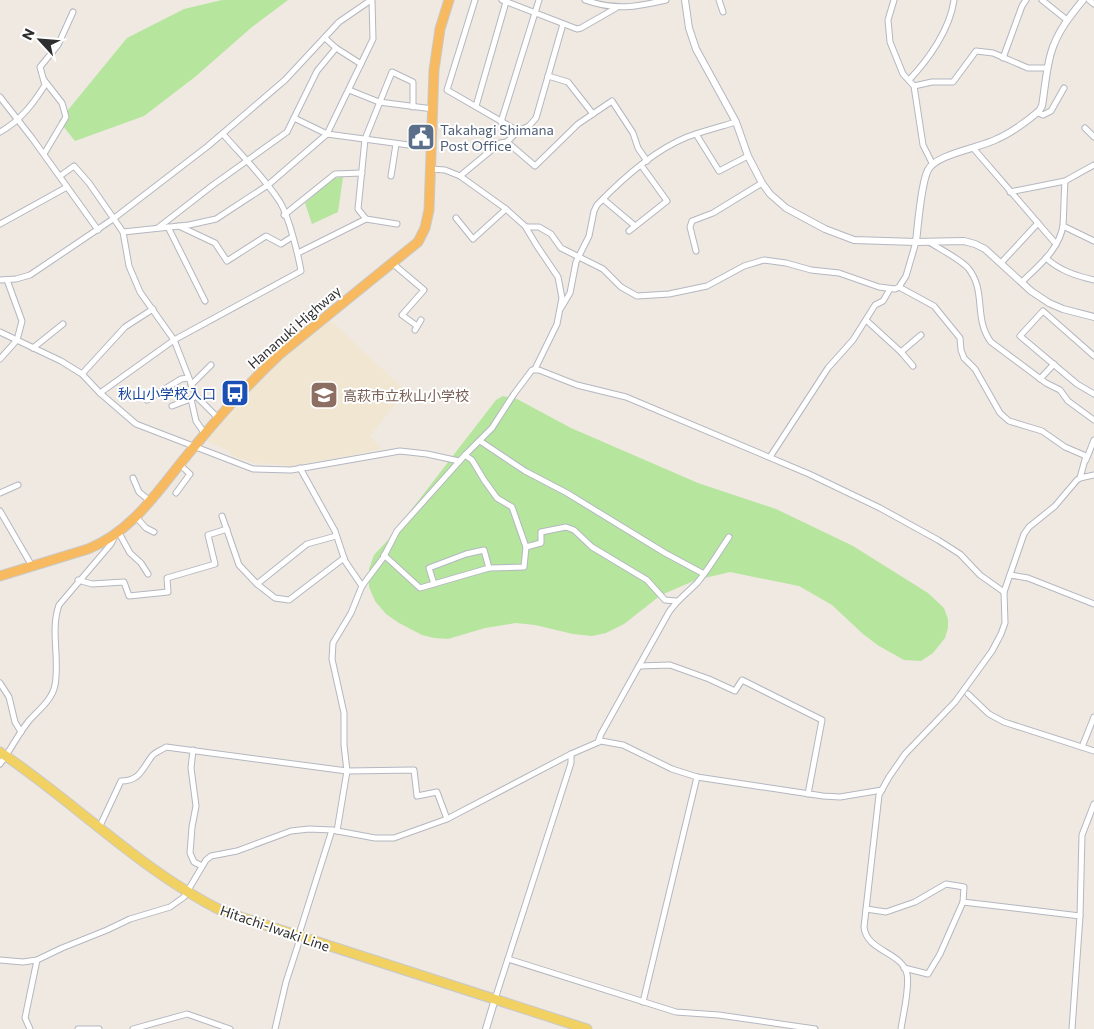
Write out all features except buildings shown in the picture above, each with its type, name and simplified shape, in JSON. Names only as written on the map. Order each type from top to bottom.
[{"type":"highway","name":"Hananuki Highway","points":[[0,576],[88,549],[117,534],[150,501],[218,418],[280,354],[418,242],[423,235],[429,210],[436,54],[440,29],[449,0]]},
{"type":"main road","name":"Hitachi-Iwaki Line","points":[[3,754],[146,865],[186,892],[222,911],[587,1029]]},
{"type":"street","points":[[0,280],[16,279],[30,275],[113,219],[223,134],[284,80],[339,22],[371,0]]},
{"type":"street","points":[[123,232],[178,226],[216,219],[268,185],[327,134],[373,39],[371,0]]},
{"type":"street","points":[[475,0],[448,90],[518,131]]},
{"type":"street","points":[[502,122],[539,0]]},
{"type":"street","points":[[585,0],[598,5],[616,8],[666,0]]},
{"type":"street","points":[[685,0],[689,28],[696,49],[736,122],[748,156],[762,183],[770,194],[786,208],[842,237],[871,242],[970,242],[984,249],[1038,296],[1054,306],[1094,317]]},
{"type":"street","points":[[719,0],[723,12]]},
{"type":"street","points":[[894,0],[888,20],[890,42],[900,68],[914,86],[924,145],[932,163]]},
{"type":"street","points":[[909,80],[921,68],[940,37],[952,12],[954,0]]},
{"type":"street","points":[[1003,58],[1022,6],[1026,0]]},
{"type":"street","points":[[1042,0],[1067,20]]},
{"type":"street","points":[[899,287],[908,270],[916,242],[928,168],[932,163],[949,155],[974,149],[1011,132],[1037,112],[1042,106],[1047,68],[1054,44],[1067,20],[1083,0]]},
{"type":"street","points":[[1090,0],[1094,4]]},
{"type":"street","points":[[476,106],[504,1],[577,29],[616,8]]},
{"type":"street","points":[[0,132],[18,120],[36,100],[45,84],[40,67],[58,45],[73,12]]},
{"type":"street","points":[[460,176],[500,143],[507,142],[518,131],[530,126],[535,120],[563,24]]},
{"type":"street","points":[[325,38],[336,48],[361,64]]},
{"type":"street","points":[[159,228],[213,185],[287,132],[317,71],[336,48]]},
{"type":"street","points":[[914,86],[932,82],[954,82],[976,50],[993,53],[1028,68],[1047,68]]},
{"type":"street","points":[[366,219],[358,209],[365,139],[392,72],[413,82],[413,107]]},
{"type":"street","points":[[548,76],[568,82],[593,114]]},
{"type":"street","points":[[44,80],[62,102],[66,117],[44,154]]},
{"type":"street","points":[[1037,112],[1043,115],[1051,111],[1064,88]]},
{"type":"street","points":[[348,90],[379,102],[433,109]]},
{"type":"street","points":[[0,97],[44,154],[98,230]]},
{"type":"street","points":[[507,142],[535,166],[578,124],[612,101],[633,133],[638,148],[647,161]]},
{"type":"street","points":[[294,118],[327,134],[431,148]]},
{"type":"street","points":[[561,308],[570,293],[578,257],[589,236],[595,208],[603,199],[641,165],[680,140],[736,122]]},
{"type":"street","points":[[1085,128],[1094,137]]},
{"type":"street","points":[[100,393],[174,340],[301,271],[298,253],[280,203],[268,185],[223,134]]},
{"type":"street","points":[[696,134],[719,171],[748,156]]},
{"type":"street","points":[[391,176],[396,144]]},
{"type":"street","points":[[974,149],[1056,244]]},
{"type":"street","points":[[1010,192],[1065,181],[1094,164]]},
{"type":"street","points":[[629,231],[667,201],[641,165]]},
{"type":"street","points":[[60,176],[74,166],[89,183],[123,232],[129,266],[140,292],[174,340],[191,385],[196,421],[205,434]]},
{"type":"street","points":[[275,1029],[286,982],[298,945],[300,931],[334,831],[347,771],[344,745],[344,713],[332,659],[332,647],[351,613],[362,586],[397,532],[408,517],[496,423],[528,373],[535,369],[553,335],[561,308],[562,291],[558,277],[526,227],[506,209],[460,176],[445,170],[431,168]]},
{"type":"street","points":[[284,215],[335,174],[362,173]]},
{"type":"street","points":[[1022,282],[1046,258],[1056,244],[1063,226],[1065,181]]},
{"type":"street","points":[[696,252],[690,227],[692,221],[713,214],[762,183]]},
{"type":"street","points":[[0,224],[67,187]]},
{"type":"street","points":[[603,199],[635,226]]},
{"type":"street","points":[[456,218],[473,239],[506,209]]},
{"type":"street","points":[[298,253],[366,219],[397,224]]},
{"type":"street","points":[[1001,263],[1038,224]]},
{"type":"street","points":[[178,226],[215,244],[227,261],[266,236],[282,244],[292,237]]},
{"type":"street","points":[[1063,226],[1094,241]]},
{"type":"street","points":[[168,227],[205,301]]},
{"type":"street","points":[[526,227],[539,227],[551,234],[561,248],[603,269],[621,287],[637,296],[669,294],[708,286],[744,266],[755,262],[771,260],[810,270],[839,273],[879,287],[890,289],[899,287],[934,306],[960,338],[964,358],[975,369],[1000,414],[1009,421],[1042,430],[1065,447],[1086,456],[1086,461]]},
{"type":"street","points":[[928,241],[967,267],[976,280],[981,307],[980,320],[984,333],[991,342],[1040,379],[1060,390],[1068,401],[1094,420]]},
{"type":"street","points":[[1046,258],[1069,273],[1094,280]]},
{"type":"street","points":[[392,263],[424,290],[402,315],[416,328],[421,320]]},
{"type":"street","points":[[0,359],[17,340],[22,321],[7,280]]},
{"type":"street","points":[[770,457],[828,368],[853,340],[875,305],[883,301],[890,289]]},
{"type":"street","points":[[82,374],[125,327],[153,309]]},
{"type":"street","points":[[1094,356],[1043,311],[1020,336],[1077,384],[1094,394]]},
{"type":"street","points":[[866,320],[901,352],[913,366]]},
{"type":"street","points":[[33,348],[63,324]]},
{"type":"street","points":[[0,332],[62,361],[82,374],[100,393],[136,424],[253,469],[300,468],[400,451],[427,454],[459,461]]},
{"type":"street","points":[[901,352],[922,335]]},
{"type":"street","points":[[1040,379],[1054,364]]},
{"type":"street","points":[[191,385],[211,365]]},
{"type":"street","points":[[535,369],[577,385],[626,397],[770,457],[880,508],[960,554],[980,575],[1004,592]]},
{"type":"street","points":[[147,400],[181,379],[188,378]]},
{"type":"street","points":[[194,398],[218,418]]},
{"type":"street","points":[[172,406],[194,398]]},
{"type":"street","points":[[901,1029],[908,980],[904,968],[868,938],[864,927],[878,799],[905,754],[955,702],[995,645],[1005,624],[1004,592],[1026,530],[1055,506],[1069,488],[1080,478],[1094,440]]},
{"type":"street","points":[[480,441],[524,471],[567,493],[665,554],[704,574]]},
{"type":"street","points":[[384,554],[420,588],[489,568],[524,567],[526,547],[512,507],[497,498],[472,460],[465,455]]},
{"type":"street","points":[[176,493],[190,474],[179,464]]},
{"type":"street","points":[[300,468],[336,536],[344,558],[362,586]]},
{"type":"street","points":[[1080,478],[1094,475]]},
{"type":"street","points":[[134,478],[139,492],[150,501]]},
{"type":"street","points":[[0,493],[18,485]]},
{"type":"street","points":[[0,511],[32,566]]},
{"type":"street","points":[[222,516],[239,565],[257,584],[275,598],[290,600],[344,558]]},
{"type":"street","points":[[136,517],[146,528],[154,532]]},
{"type":"street","points":[[526,547],[541,543],[541,532],[566,527],[574,530],[592,548],[647,580],[665,600],[676,601]]},
{"type":"street","points":[[78,580],[92,584],[124,582],[129,596],[168,592],[167,578],[215,564],[208,535],[226,529]]},
{"type":"street","points":[[0,764],[3,754],[52,694],[56,676],[56,611],[62,599],[111,544],[117,534],[148,574]]},
{"type":"street","points":[[257,584],[307,544],[336,536]]},
{"type":"street","points":[[598,742],[676,601],[691,589],[704,574],[729,537]]},
{"type":"street","points":[[434,584],[429,568],[466,554],[484,550],[489,568]]},
{"type":"street","points":[[1010,575],[1028,578],[1094,604]]},
{"type":"street","points":[[639,666],[670,664],[701,675],[736,691],[742,680],[822,720],[808,794]]},
{"type":"street","points":[[0,683],[9,697],[15,722],[21,732]]},
{"type":"street","points":[[968,694],[989,714],[1004,722],[1094,751]]},
{"type":"street","points":[[1082,747],[1094,717]]},
{"type":"street","points":[[0,960],[23,962],[37,960],[130,919],[170,907],[179,901],[186,892],[206,860],[215,854],[237,851],[292,831],[308,829],[385,839],[404,835],[447,819],[571,754],[598,742],[623,745],[672,769],[697,777],[840,797],[882,790]]},
{"type":"street","points":[[99,828],[121,781],[131,781],[144,771],[153,754],[166,747],[347,771],[414,770],[417,796],[437,792],[447,819]]},
{"type":"street","points":[[193,750],[192,768],[196,806],[190,853],[194,862],[202,866]]},
{"type":"street","points":[[486,1029],[571,763],[571,754]]},
{"type":"street","points":[[644,1002],[697,777]]},
{"type":"street","points":[[1072,1029],[1080,916],[1082,835],[1094,804]]},
{"type":"street","points":[[866,909],[886,912],[915,902],[946,884],[964,887],[964,902],[940,954],[928,974],[904,968]]},
{"type":"street","points":[[964,902],[1080,916]]},
{"type":"street","points":[[508,959],[676,1012],[719,1015],[815,1029]]},
{"type":"street","points":[[30,1029],[25,1018],[37,960]]},
{"type":"street","points":[[133,1029],[187,1014],[230,1029]]},
{"type":"street","points":[[78,1029],[99,1029]]},
{"type":"shaded area","name":"高萩市立秋山小学校","points":[[329,319],[406,391],[370,436],[382,449],[292,466],[255,463],[235,457],[227,450],[205,440],[277,363]]},
{"type":"green space","points":[[222,0],[288,0],[252,27],[195,77],[144,116],[75,141],[59,121],[127,38],[184,9]]},
{"type":"green space","points":[[343,177],[338,212],[312,224],[305,203],[333,178]]},
{"type":"green space","points":[[503,396],[517,399],[571,428],[698,483],[776,509],[853,546],[928,593],[944,608],[948,619],[945,638],[933,653],[921,661],[904,660],[879,646],[863,634],[832,605],[799,586],[730,572],[696,580],[661,595],[624,624],[606,633],[592,636],[516,623],[485,628],[448,639],[422,635],[399,623],[386,614],[375,601],[369,587],[369,569],[374,555],[388,540],[496,400]]},
{"type":"place","name":"Takahagi Shimana Post Office","points":[[421,137]]},
{"type":"place","name":"秋山小学校入口","points":[[235,393]]},
{"type":"place","name":"高萩市立秋山小学校","points":[[324,395]]}]
